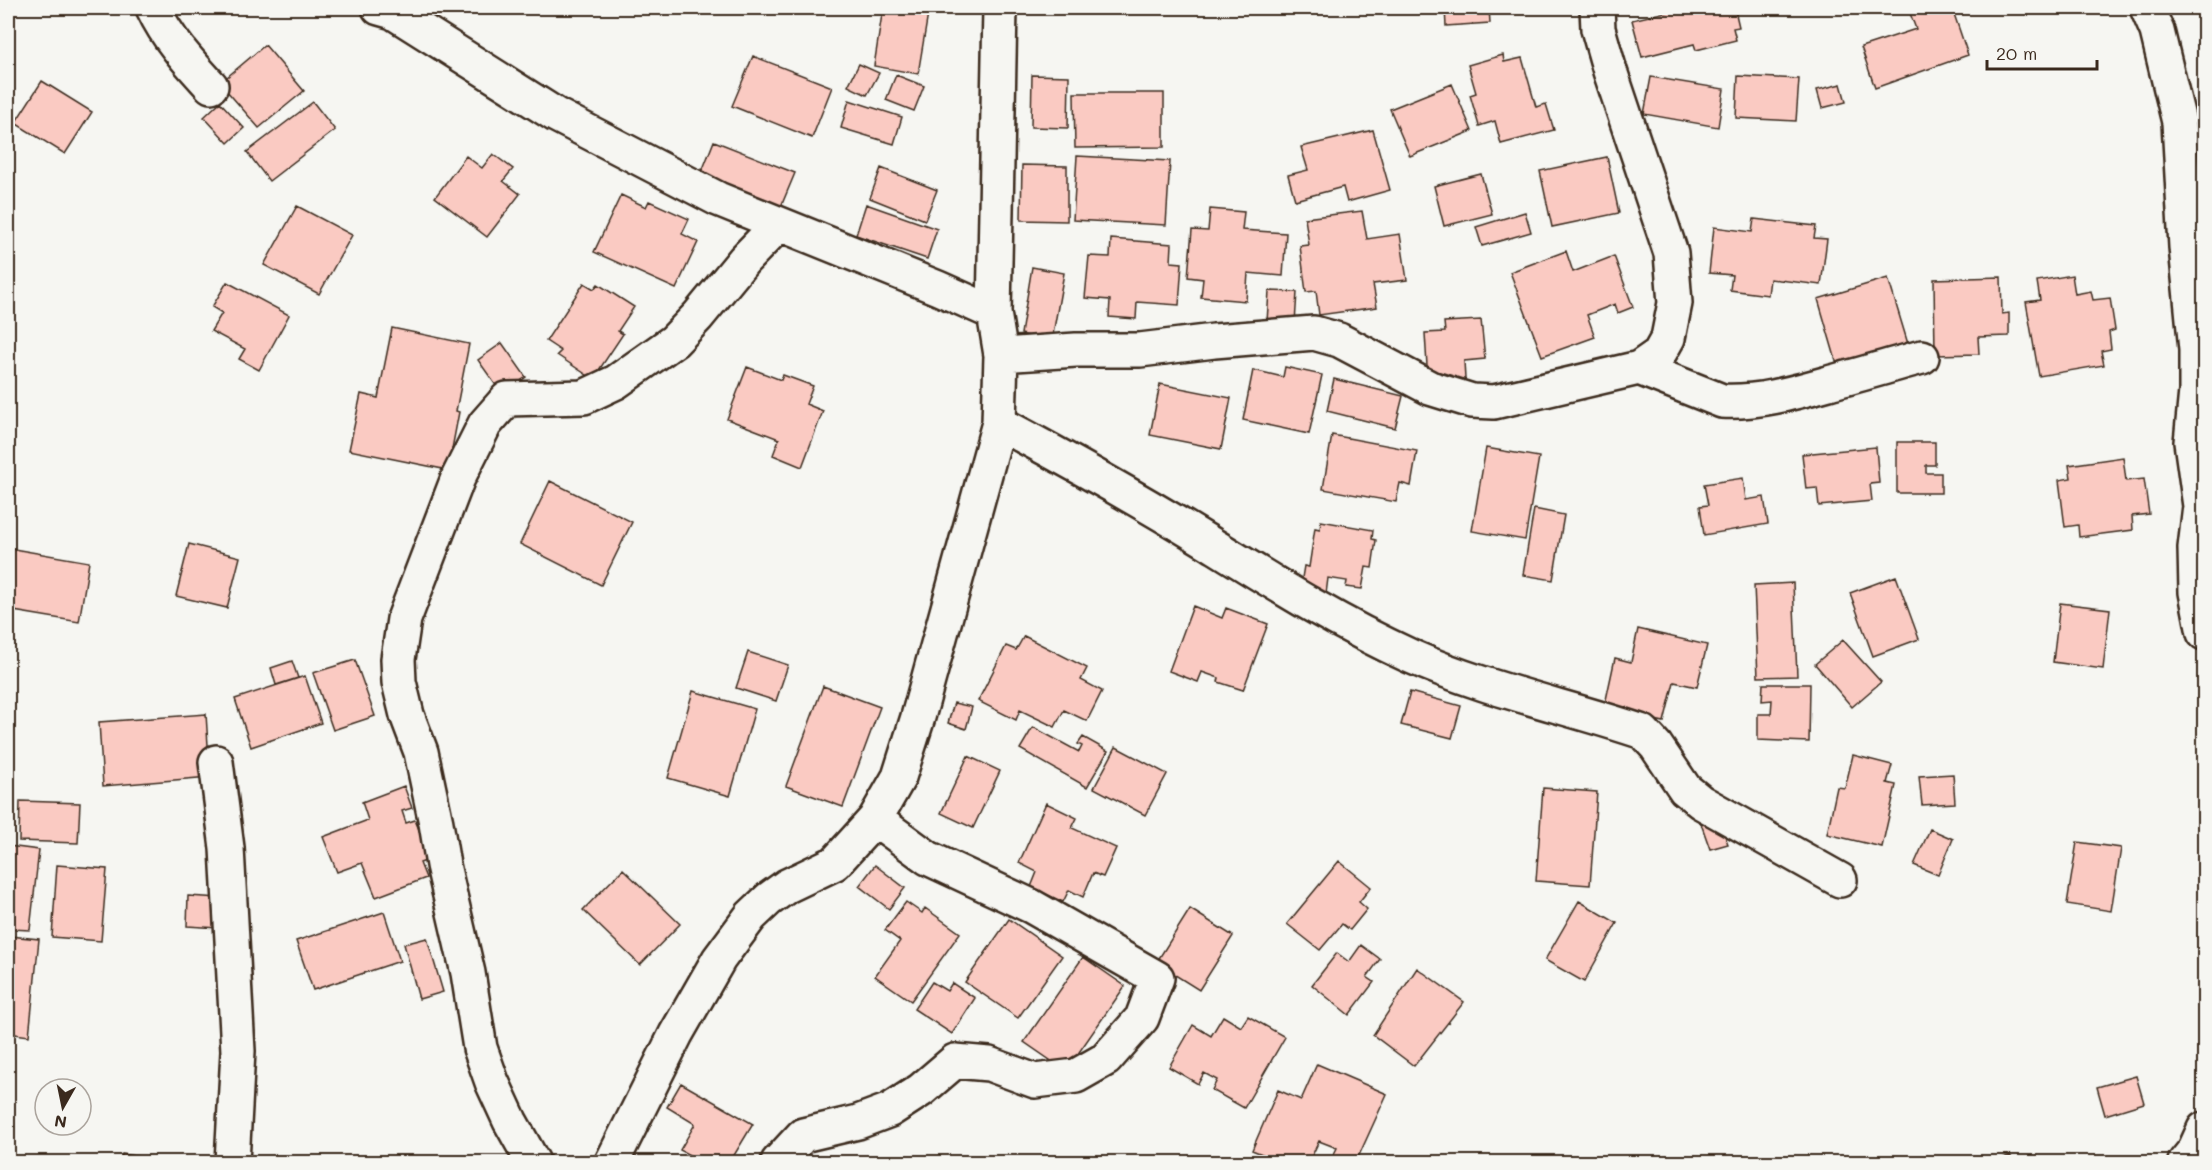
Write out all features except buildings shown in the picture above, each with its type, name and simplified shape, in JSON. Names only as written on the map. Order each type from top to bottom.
[{"type":"street","points":[[153,8],[162,28],[172,42],[210,86]]},
{"type":"street","points":[[379,8],[393,12],[456,50],[505,84],[597,138],[718,199],[994,313]]},
{"type":"street","points":[[612,1162],[676,1034],[719,959],[751,916],[769,899],[787,886],[835,863],[875,819],[898,777],[918,717],[999,423],[1001,355],[994,313],[1000,8]]},
{"type":"street","points":[[1001,355],[1076,350],[1140,350],[1314,333],[1339,340],[1430,388],[1472,401],[1494,402],[1639,368],[1659,354],[1668,338],[1675,303],[1671,253],[1610,71],[1598,29],[1597,8]]},
{"type":"street","points":[[2147,8],[2157,32],[2179,122],[2186,247],[2196,350],[2196,391],[2191,442],[2200,506],[2195,548],[2196,592],[2205,633]]},
{"type":"street","points":[[533,1162],[496,1092],[480,1048],[468,973],[442,865],[424,762],[407,715],[399,682],[398,659],[404,619],[458,478],[486,424],[507,399],[584,397],[616,382],[674,341],[698,316],[744,260],[779,224]]},
{"type":"street","points":[[1639,368],[1722,400],[1735,401],[1764,399],[1804,390],[1922,357]]},
{"type":"street","points":[[999,423],[1103,478],[1283,589],[1361,633],[1412,657],[1477,681],[1643,732],[1656,746],[1685,789],[1701,802],[1840,880]]},
{"type":"street","points":[[216,762],[226,848],[238,1051],[232,1162]]},
{"type":"street","points":[[778,1162],[803,1135],[858,1122],[890,1110],[921,1090],[955,1062],[989,1064],[1035,1081],[1076,1076],[1106,1059],[1142,1018],[1157,978],[1031,906],[928,858],[875,819]]},
{"type":"street","points":[[2185,1162],[2194,1152],[2205,1130]]}]
